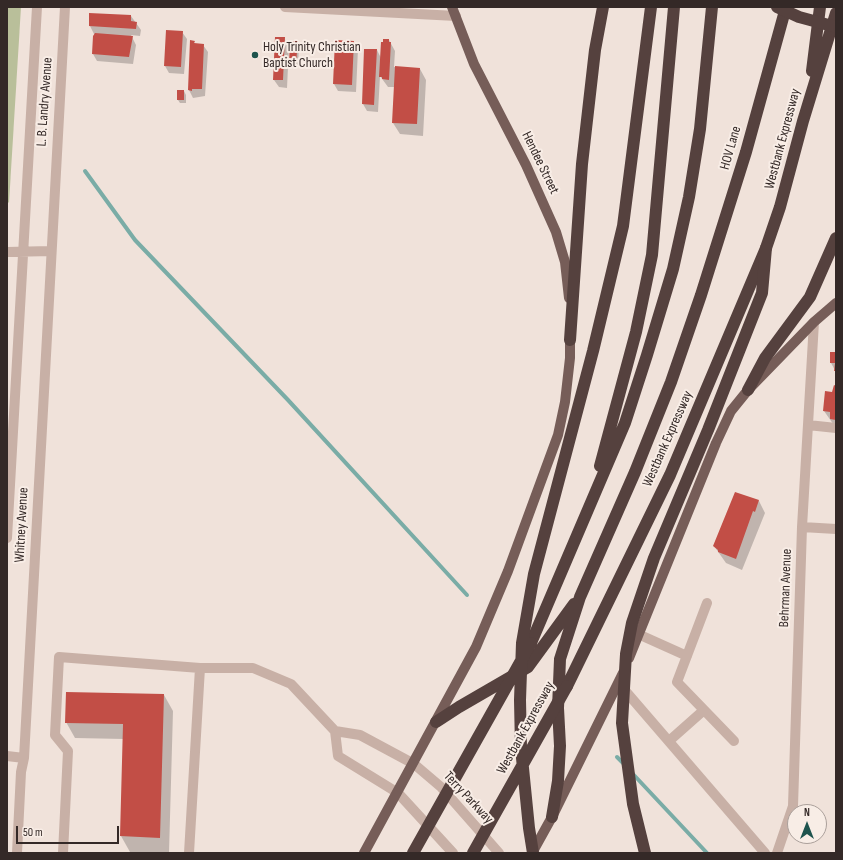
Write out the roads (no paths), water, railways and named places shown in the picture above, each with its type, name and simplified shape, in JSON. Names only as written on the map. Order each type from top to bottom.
[{"type":"highway","points":[[570,340],[588,106],[595,50],[603,7]]},
{"type":"highway","points":[[533,853],[521,748],[520,700],[522,643],[534,574],[593,351],[623,226],[651,7]]},
{"type":"highway","points":[[587,511],[636,332],[652,255],[674,7]]},
{"type":"highway","points":[[413,853],[531,643],[625,423],[648,355],[673,269],[689,197],[700,130],[712,7]]},
{"type":"highway","points":[[778,7],[799,17],[836,27]]},
{"type":"highway","name":"HOV Lane","points":[[580,597],[636,472],[671,382],[701,296],[746,152],[786,7]]},
{"type":"highway","points":[[808,102],[820,7]]},
{"type":"highway","name":"Westbank Expressway","points":[[473,853],[567,686],[670,475],[766,248],[780,207],[808,102],[836,13]]},
{"type":"highway","points":[[748,390],[765,358],[810,297],[836,238]]},
{"type":"highway","points":[[646,853],[632,804],[622,723],[626,654],[632,623],[654,558],[708,430],[762,293],[766,248]]},
{"type":"highway","points":[[436,722],[528,667],[580,597]]},
{"type":"highway","points":[[552,817],[558,782],[558,708],[560,659],[580,597]]},
{"type":"main road","name":"Hendee Street","points":[[454,11],[474,64],[526,164],[556,232],[564,262],[569,295],[570,340]]},
{"type":"main road","points":[[533,853],[619,684],[716,443],[731,411],[748,390],[814,322],[836,303]]},
{"type":"main road","points":[[364,853],[414,764],[476,647],[508,571],[558,435],[565,402],[570,358],[570,340]]},
{"type":"street","name":"L. B. Landry Avenue","points":[[27,176],[37,7]]},
{"type":"street","name":"L. B. Landry Avenue","points":[[53,199],[65,7]]},
{"type":"street","points":[[285,7],[454,11]]},
{"type":"street","name":"Whitney Avenue","points":[[7,538],[27,176]]},
{"type":"street","name":"Whitney Avenue","points":[[17,853],[21,772],[24,758],[53,199]]},
{"type":"street","points":[[7,252],[51,251]]},
{"type":"street","name":"Behrman Avenue","points":[[777,853],[793,806],[802,527],[814,322]]},
{"type":"street","points":[[808,425],[836,428]]},
{"type":"street","points":[[802,527],[836,530]]},
{"type":"street","points":[[707,603],[677,682],[734,741]]},
{"type":"street","points":[[638,634],[687,656]]},
{"type":"street","points":[[64,853],[68,751],[55,734],[59,657],[200,668],[253,668],[291,684],[335,731],[338,756],[398,793],[454,853]]},
{"type":"street","points":[[189,853],[200,668]]},
{"type":"street","points":[[619,684],[765,853]]},
{"type":"street","points":[[669,741],[704,710]]},
{"type":"street","name":"Terry Parkway","points":[[335,731],[360,735],[414,764],[441,787],[499,853]]},
{"type":"street","points":[[7,756],[24,758]]},
{"type":"waterway","points":[[85,171],[135,240],[288,400],[467,595]]},
{"type":"waterway","points":[[617,757],[624,764]]},
{"type":"waterway","points":[[632,773],[707,853]]},
{"type":"place","name":"Holy Trinity Christian Baptist Church","points":[[255,55]]}]
